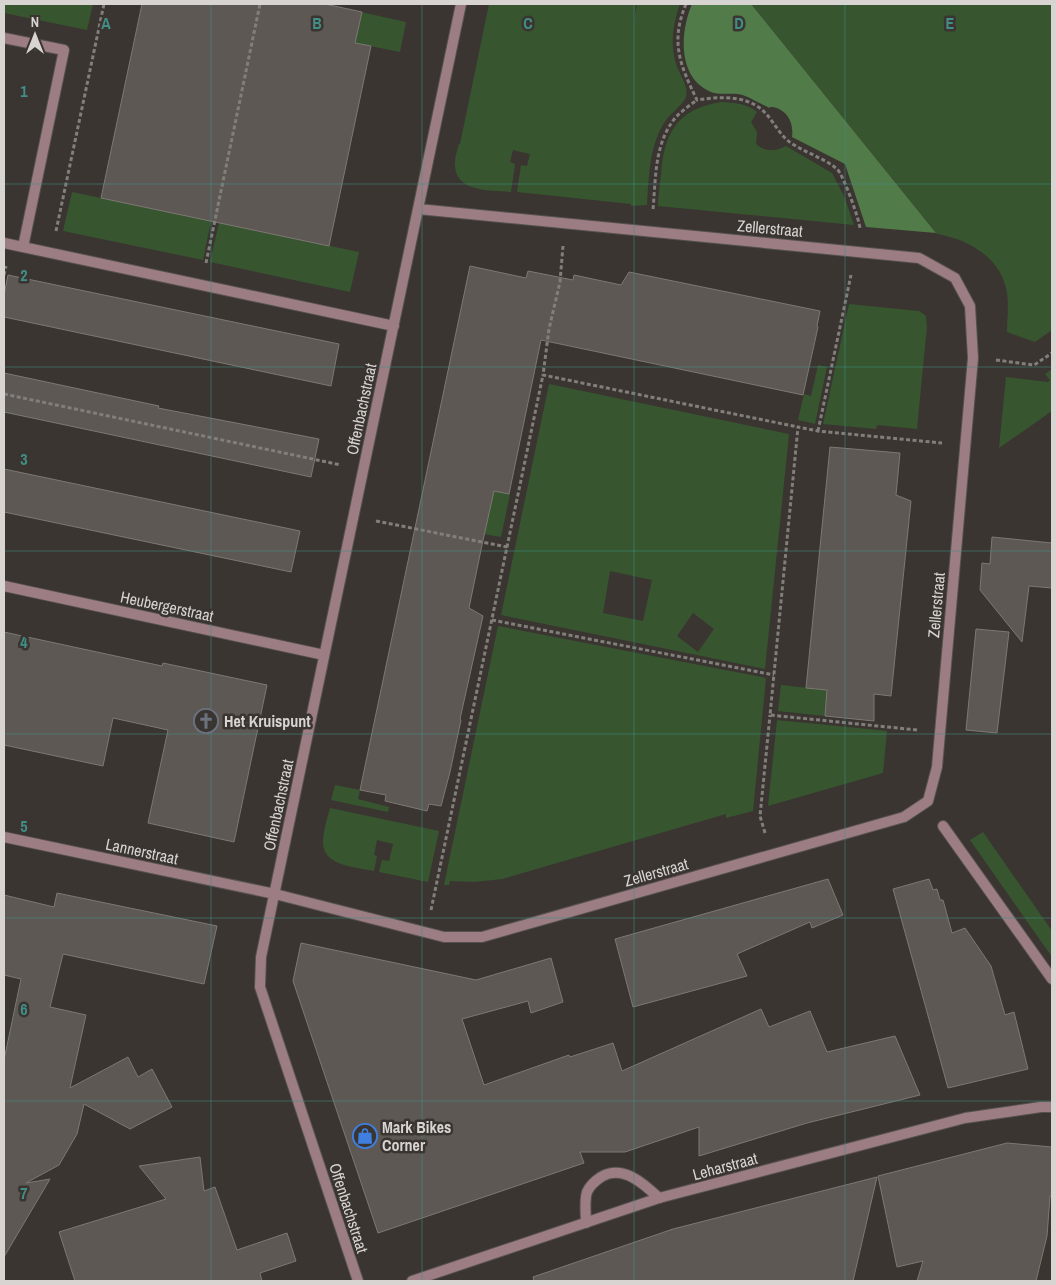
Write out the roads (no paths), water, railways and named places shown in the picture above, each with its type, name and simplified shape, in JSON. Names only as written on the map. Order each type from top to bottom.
[{"type":"street","name":"Offenbachstraat","points":[[358,1281],[260,987],[261,957],[461,4]]},
{"type":"street","points":[[4,38],[64,50],[24,247]]},
{"type":"street","name":"Zellerstraat","points":[[275,894],[444,937],[482,937],[904,817],[928,801],[937,767],[973,358],[970,306],[955,278],[919,258],[418,210]]},
{"type":"street","points":[[4,243],[394,326]]},
{"type":"street","name":"Heubergerstraat","points":[[4,586],[324,655]]},
{"type":"street","points":[[943,826],[1052,979]]},
{"type":"street","name":"Lannerstraat","points":[[4,837],[275,894]]},
{"type":"street","name":"Leharstraat","points":[[412,1281],[659,1198],[965,1118],[1052,1107]]},
{"type":"street","points":[[586,1223],[588,1191],[593,1182],[612,1172],[640,1181],[659,1198]]},
{"type":"place","name":"Het Kruispunt","points":[[206,721]]},
{"type":"place","name":"Mark Bikes Corner","points":[[365,1136]]}]
